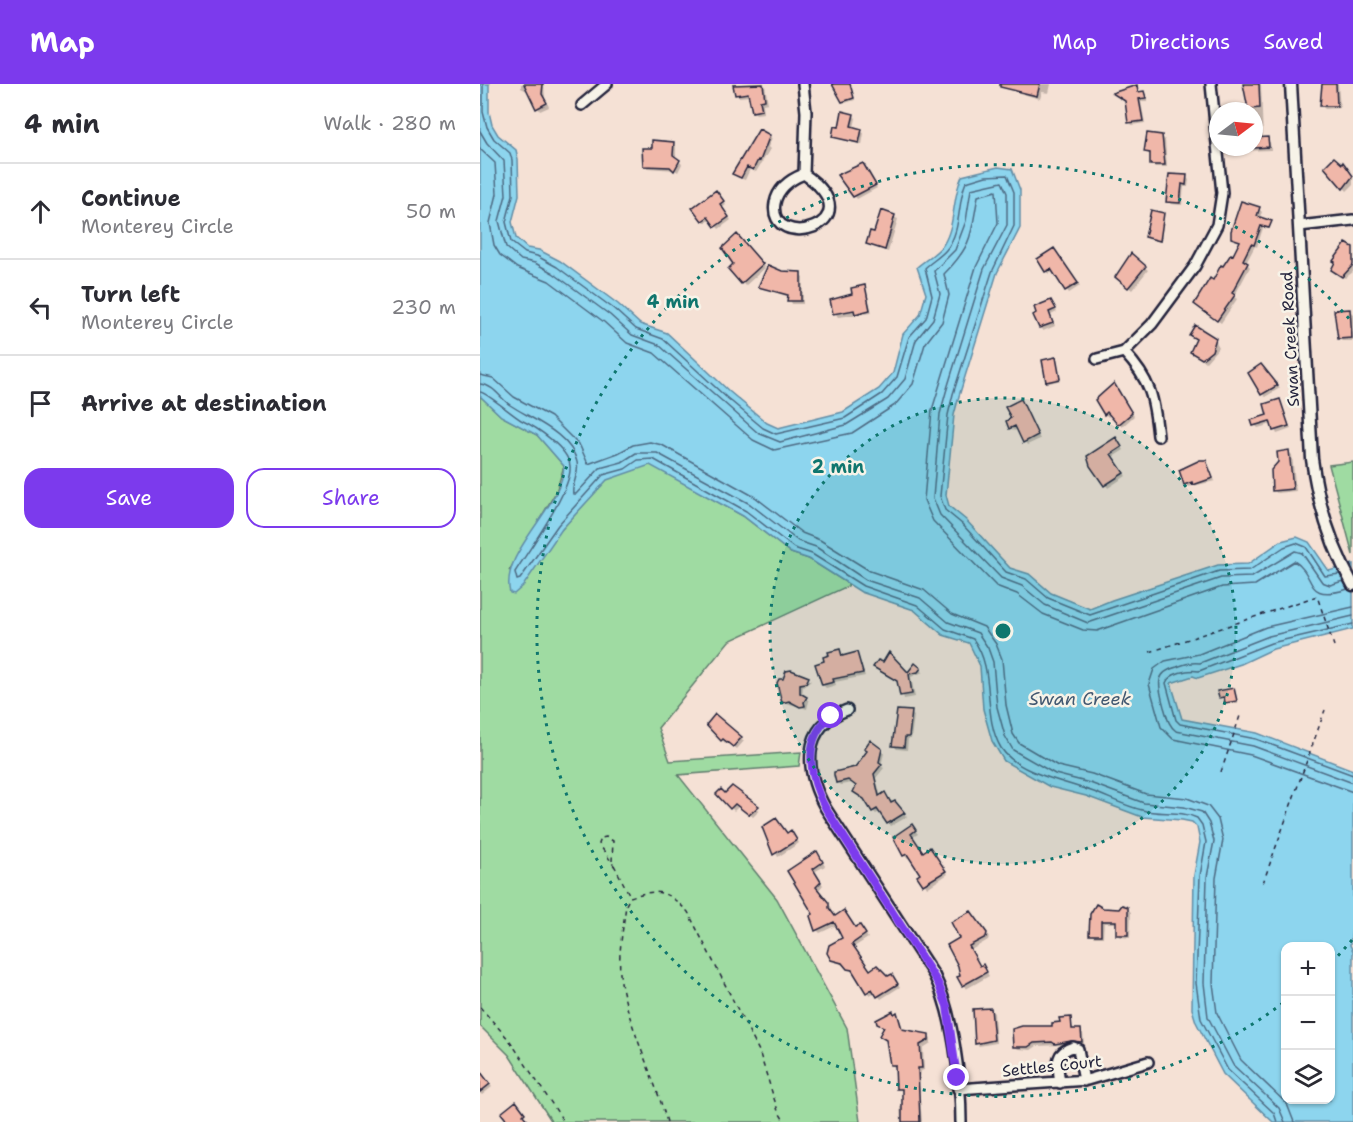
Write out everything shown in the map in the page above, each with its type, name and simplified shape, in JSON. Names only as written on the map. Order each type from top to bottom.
[{"type":"street","points":[[582,105],[607,84]]},
{"type":"street","points":[[803,84],[806,112],[804,174]]},
{"type":"street","points":[[1097,359],[1124,352],[1164,311],[1195,266],[1217,225],[1222,193],[1211,84]]},
{"type":"street","name":"Swan Creek Road","points":[[1291,84],[1315,488],[1331,541],[1353,585]]},
{"type":"street","points":[[804,174],[828,197],[829,208],[827,218],[820,225],[810,230],[796,231],[786,227],[778,219],[775,204],[781,191],[791,179],[804,174]]},
{"type":"street","points":[[1299,226],[1353,220]]},
{"type":"street","points":[[1124,352],[1147,381],[1153,398],[1158,436]]},
{"type":"street","points":[[847,710],[831,716],[817,732],[810,760],[814,785],[826,809],[938,983],[950,1019],[961,1122]]},
{"type":"street","points":[[1060,1083],[1058,1057],[1061,1052],[1073,1047],[1078,1049],[1084,1081]]},
{"type":"street","name":"Settles Court","points":[[958,1089],[1084,1081],[1148,1062]]},
{"type":"path","points":[[1150,652],[1317,596],[1334,646]]},
{"type":"path","points":[[1263,883],[1325,710]]},
{"type":"path","points":[[1221,772],[1240,716]]},
{"type":"path","points":[[615,867],[613,841],[606,837],[601,838],[599,844],[615,867],[630,897]]},
{"type":"path","points":[[630,897],[658,891],[673,897],[688,912],[759,1051],[778,1111],[785,1122]]},
{"type":"path","points":[[630,897],[626,905],[620,963],[621,982],[667,1122]]},
{"type":"path","points":[[480,1007],[510,1041],[564,1122]]},
{"type":"green space","points":[[480,396],[501,416],[537,435],[564,466],[556,492],[509,571],[562,529],[607,479],[650,464],[743,516],[791,553],[809,559],[850,585],[729,641],[658,728],[670,761],[801,752],[799,766],[678,775],[777,899],[847,1028],[860,1122],[552,1122],[509,1055],[480,1026]]},
{"type":"green space","points":[[1353,462],[1353,555],[1329,465]]},
{"type":"water","name":"Swan Creek","points":[[480,84],[489,84],[489,112],[492,125],[498,135],[516,150],[519,195],[512,222],[516,238],[527,248],[539,250],[560,261],[618,304],[640,324],[667,333],[730,392],[767,423],[778,428],[843,412],[879,389],[893,373],[903,334],[920,315],[926,294],[917,267],[943,245],[947,237],[962,176],[998,167],[1012,169],[1020,190],[1020,228],[997,273],[954,415],[946,495],[949,506],[966,520],[1010,568],[1029,574],[1051,593],[1090,609],[1218,565],[1248,564],[1281,541],[1297,537],[1309,542],[1329,571],[1353,564],[1353,629],[1273,649],[1241,664],[1198,678],[1193,676],[1171,683],[1182,719],[1257,733],[1353,770],[1353,920],[1350,945],[1353,951],[1353,1122],[1273,1122],[1223,1074],[1196,1022],[1192,1009],[1194,875],[1200,842],[1197,827],[1192,822],[1182,820],[1142,817],[1086,796],[1050,787],[1004,761],[992,741],[983,709],[980,666],[969,643],[943,635],[914,610],[861,592],[809,559],[791,553],[743,516],[650,465],[607,480],[562,529],[523,586],[514,594],[510,593],[509,578],[514,562],[553,498],[561,482],[564,466],[537,435],[501,416],[480,396]]},
{"type":"building","points":[[524,84],[543,84],[542,94],[547,103],[536,109]]},
{"type":"building","points":[[763,84],[765,100],[760,101],[762,110],[752,112],[748,93],[735,95],[733,85]]},
{"type":"building","points":[[832,84],[850,84],[854,98],[842,102]]},
{"type":"building","points":[[1000,84],[1040,84],[1037,96],[1000,87]]},
{"type":"building","points":[[1243,84],[1259,84],[1260,102],[1247,102]]},
{"type":"building","points":[[1322,84],[1336,84],[1337,106],[1320,106]]},
{"type":"building","points":[[1137,85],[1138,92],[1144,91],[1146,98],[1139,99],[1143,121],[1128,123],[1125,101],[1112,93]]},
{"type":"building","points":[[842,111],[854,114],[851,126],[862,129],[859,143],[832,137],[834,126],[839,127]]},
{"type":"building","points":[[759,129],[770,135],[760,161],[758,160],[753,170],[747,167],[741,178],[732,174]]},
{"type":"building","points":[[1147,133],[1162,135],[1165,165],[1150,165],[1150,153],[1144,152]]},
{"type":"building","points":[[1263,137],[1268,137],[1269,147],[1263,147]]},
{"type":"building","points":[[652,140],[674,142],[673,155],[680,160],[674,171],[670,167],[643,166],[642,148],[652,148]]},
{"type":"building","points":[[1334,157],[1342,164],[1343,162],[1353,176],[1343,189],[1324,167]]},
{"type":"building","points":[[863,163],[876,185],[853,197],[837,175]]},
{"type":"building","points":[[1169,174],[1187,175],[1186,185],[1182,184],[1180,203],[1166,202]]},
{"type":"building","points":[[716,190],[724,201],[720,204],[729,217],[715,227],[708,217],[702,221],[692,208]]},
{"type":"building","points":[[1241,201],[1260,207],[1257,216],[1272,221],[1269,228],[1261,226],[1254,245],[1251,244],[1243,260],[1248,263],[1232,293],[1235,295],[1217,321],[1194,304],[1210,278],[1213,280],[1221,265],[1223,266],[1231,254],[1233,255],[1240,241],[1231,238],[1231,231]]},
{"type":"building","points":[[881,210],[895,215],[885,250],[866,244],[870,231],[874,232]]},
{"type":"building","points":[[1151,210],[1164,213],[1160,241],[1145,237]]},
{"type":"building","points":[[737,234],[763,264],[741,284],[728,269],[733,264],[722,248]]},
{"type":"building","points":[[1346,243],[1353,247],[1353,265],[1342,277],[1331,270],[1335,262],[1333,261]]},
{"type":"building","points":[[1054,248],[1078,283],[1065,291],[1051,269],[1045,272],[1037,259]]},
{"type":"building","points":[[1131,253],[1146,266],[1128,288],[1115,277]]},
{"type":"building","points":[[768,265],[782,271],[801,272],[801,301],[787,301],[788,295],[758,287]]},
{"type":"building","points":[[865,285],[870,310],[855,314],[854,310],[833,314],[830,300],[852,294],[851,288]]},
{"type":"building","points":[[1051,300],[1056,309],[1049,312],[1053,323],[1039,328],[1033,315],[1036,313],[1034,307]]},
{"type":"building","points":[[1350,309],[1352,338],[1338,339],[1334,310]]},
{"type":"building","points":[[1195,325],[1216,338],[1212,351],[1202,359],[1190,352],[1196,339],[1189,335]]},
{"type":"building","points":[[1056,357],[1060,379],[1046,382],[1042,360]]},
{"type":"building","points":[[1261,364],[1278,385],[1261,395],[1248,373]]},
{"type":"building","points":[[1114,383],[1132,413],[1118,425],[1107,412],[1104,415],[1095,400]]},
{"type":"building","points":[[1021,399],[1038,435],[1023,443],[1015,426],[1009,429],[1006,421],[1011,418],[1005,407]]},
{"type":"building","points":[[1280,399],[1289,426],[1273,431],[1270,421],[1253,426],[1251,420],[1267,415],[1264,404]]},
{"type":"building","points":[[1116,437],[1122,447],[1111,454],[1124,473],[1104,486],[1090,466],[1087,456]]},
{"type":"building","points":[[1289,450],[1293,489],[1272,491],[1271,470],[1278,462],[1277,452]]},
{"type":"building","points":[[1200,460],[1206,460],[1213,478],[1193,485],[1192,482],[1184,485],[1179,470]]},
{"type":"building","points":[[840,649],[842,656],[857,652],[863,673],[833,679],[834,682],[822,685],[815,664],[824,661],[823,657],[829,655],[828,652]]},
{"type":"building","points":[[889,652],[908,672],[915,663],[921,668],[918,672],[909,674],[912,694],[900,696],[897,681],[873,667],[878,660],[883,662]]},
{"type":"building","points":[[791,670],[809,677],[806,683],[800,684],[800,693],[807,697],[804,702],[805,706],[800,707],[789,701],[782,703],[777,683],[779,679],[783,679],[786,671]]},
{"type":"building","points":[[1234,688],[1237,701],[1225,703],[1224,697],[1219,698],[1217,691]]},
{"type":"building","points":[[897,710],[912,711],[909,737],[905,737],[904,747],[892,746]]},
{"type":"building","points":[[715,714],[742,737],[733,747],[723,739],[721,741],[706,725]]},
{"type":"building","points":[[870,740],[882,749],[879,762],[882,764],[874,774],[879,796],[885,792],[891,803],[895,801],[905,813],[887,824],[877,809],[872,812],[864,799],[853,792],[856,786],[848,780],[836,783],[834,775],[834,772],[855,767],[867,751],[864,749]]},
{"type":"building","points":[[732,786],[759,806],[749,815],[735,804],[730,809],[716,794],[721,789],[725,793]]},
{"type":"building","points":[[776,818],[787,833],[791,830],[797,840],[773,855],[762,827]]},
{"type":"building","points":[[912,824],[916,830],[911,834],[923,852],[930,847],[946,871],[923,885],[917,876],[920,874],[907,854],[903,856],[893,837]]},
{"type":"building","points":[[817,851],[823,862],[813,869],[821,882],[816,887],[829,903],[829,908],[835,916],[844,910],[855,927],[860,925],[866,934],[852,944],[870,970],[877,965],[888,976],[892,974],[898,984],[877,997],[872,989],[866,993],[852,970],[847,969],[842,963],[831,960],[827,953],[829,945],[842,938],[834,922],[815,931],[810,916],[813,914],[787,871]]},
{"type":"building","points":[[1096,904],[1103,908],[1119,909],[1122,905],[1128,907],[1128,935],[1116,935],[1116,921],[1101,921],[1101,935],[1089,935],[1090,914]]},
{"type":"building","points":[[971,911],[987,933],[986,937],[969,946],[980,966],[983,964],[987,972],[962,986],[957,977],[960,976],[958,966],[947,945],[959,938],[951,922]]},
{"type":"building","points":[[991,1008],[994,1040],[975,1044],[973,1009]]},
{"type":"building","points":[[893,1011],[894,1014],[897,1012],[902,1029],[929,1034],[929,1040],[920,1045],[922,1068],[918,1068],[920,1122],[902,1122],[902,1089],[896,1089],[895,1065],[890,1065],[886,1040],[879,1036],[884,1027],[877,1024],[876,1020]]},
{"type":"building","points":[[1071,1017],[1072,1029],[1081,1029],[1082,1042],[1034,1043],[1028,1047],[1013,1047],[1012,1029],[1022,1026],[1052,1026],[1052,1023],[1060,1022],[1059,1018]]},
{"type":"building","points":[[480,1071],[490,1084],[480,1092]]},
{"type":"building","points":[[516,1101],[529,1122],[508,1122],[501,1113]]},
{"type":"route","points":[[831,716],[819,728],[812,748],[810,768],[814,785],[850,848],[938,983],[950,1019],[957,1078]]}]
